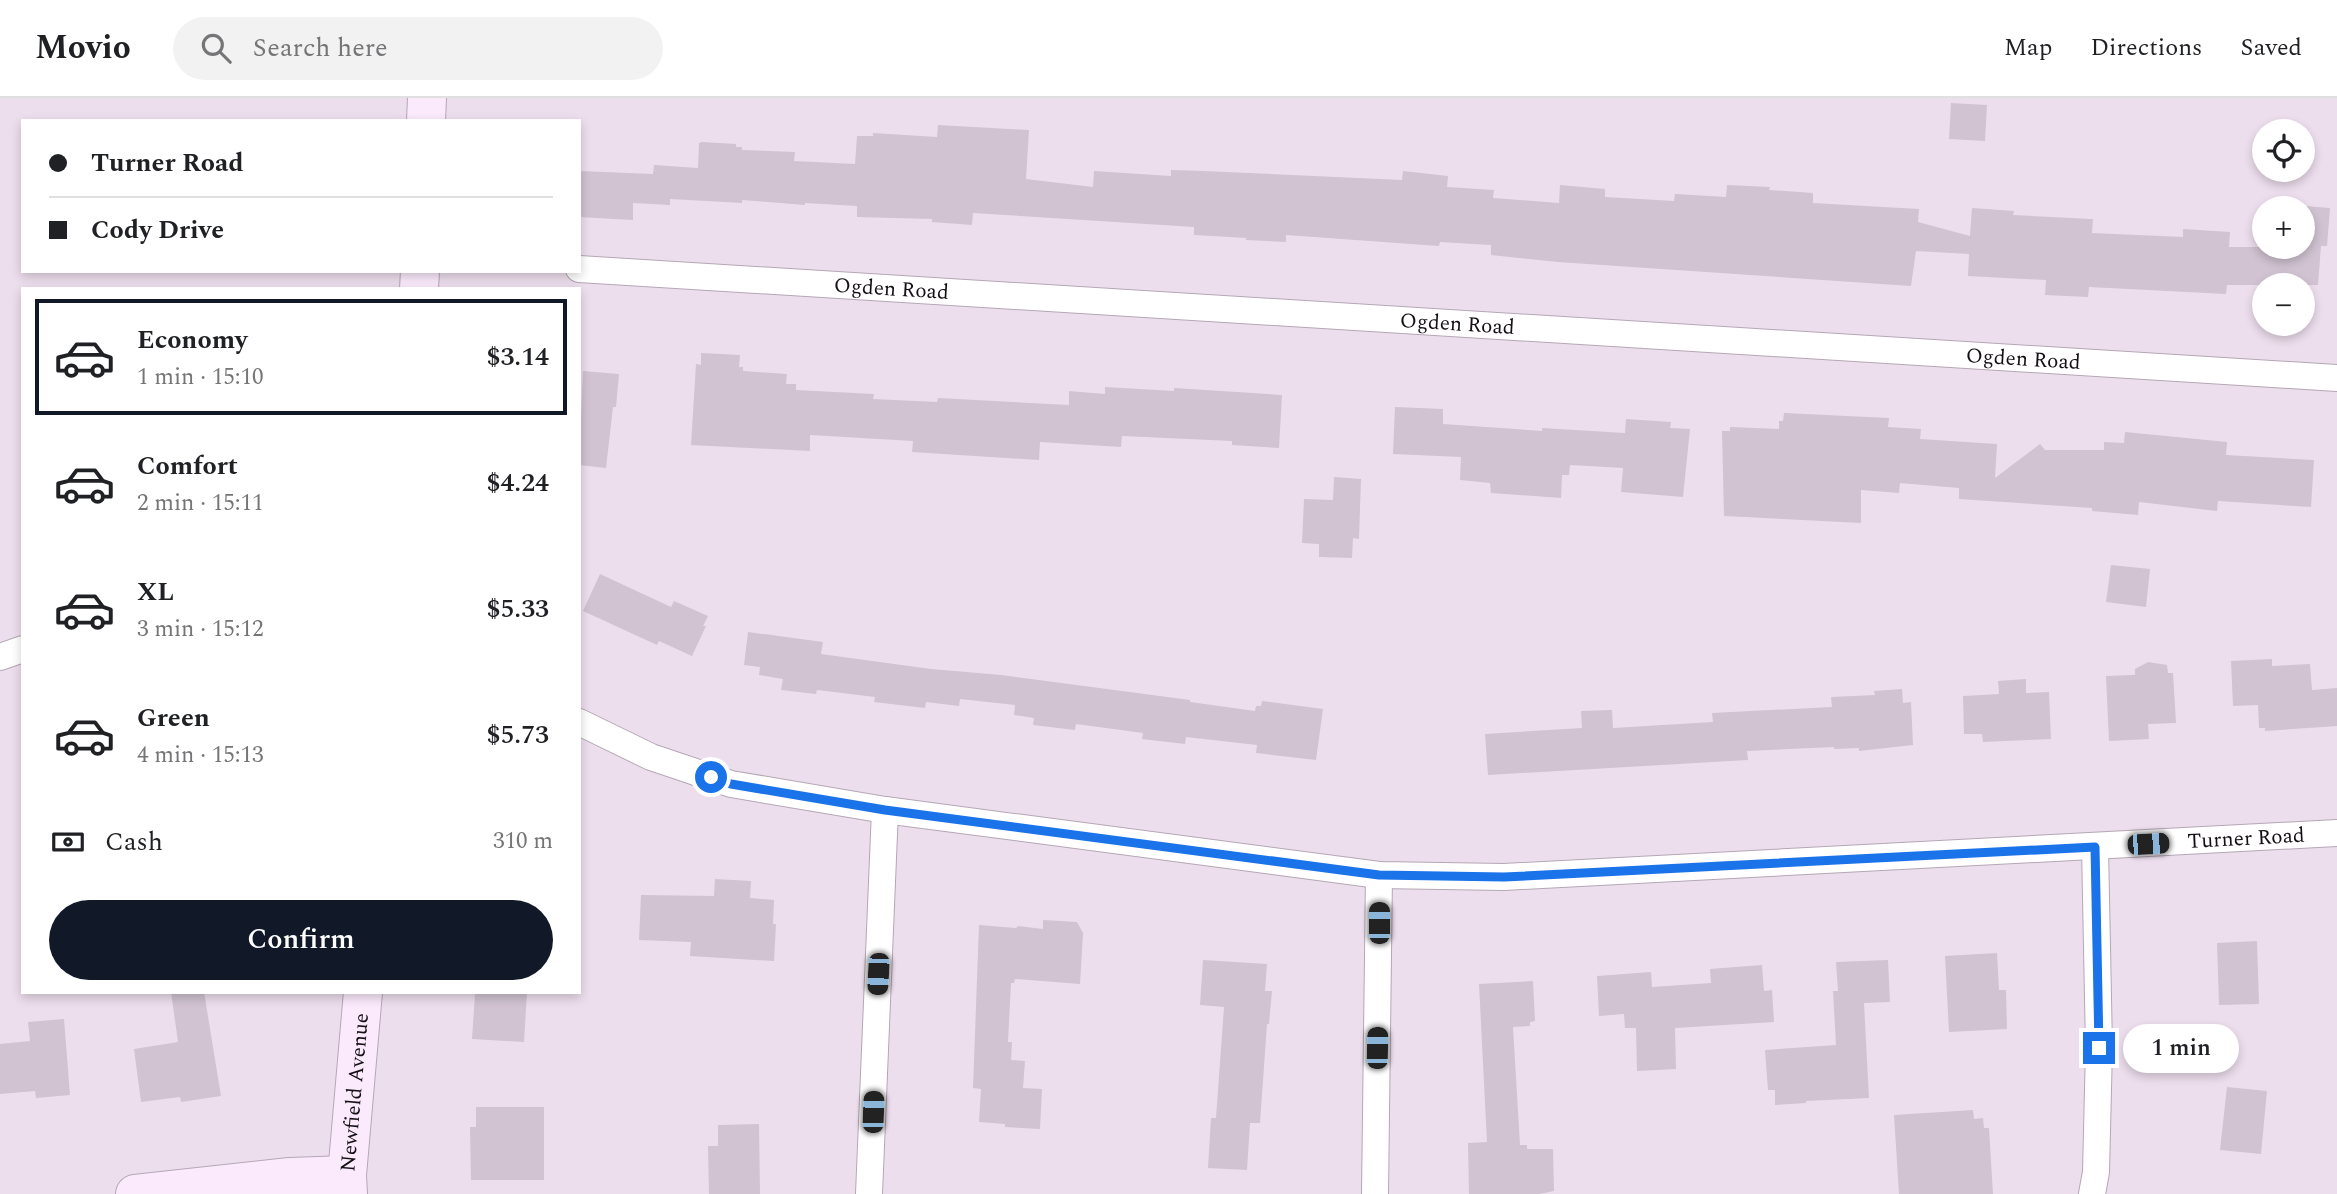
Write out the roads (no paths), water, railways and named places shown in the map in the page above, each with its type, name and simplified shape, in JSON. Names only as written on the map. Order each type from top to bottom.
[{"type":"main road","points":[[426,119],[427,98]]},
{"type":"main road","name":"Newfield Avenue","points":[[347,1184],[363,994]]},
{"type":"main road","points":[[135,1194],[290,1177],[347,1184]]},
{"type":"street","name":"Ogden Road","points":[[581,268],[2337,378]]},
{"type":"street","points":[[0,657],[21,650]]},
{"type":"street","name":"Turner Road","points":[[581,723],[651,757],[731,784],[885,810],[1379,875],[1504,877],[2337,833]]},
{"type":"street","points":[[869,1194],[885,810]]},
{"type":"street","points":[[2092,1194],[2096,1172],[2099,1048],[2095,847]]},
{"type":"street","points":[[1375,1194],[1379,875]]}]
